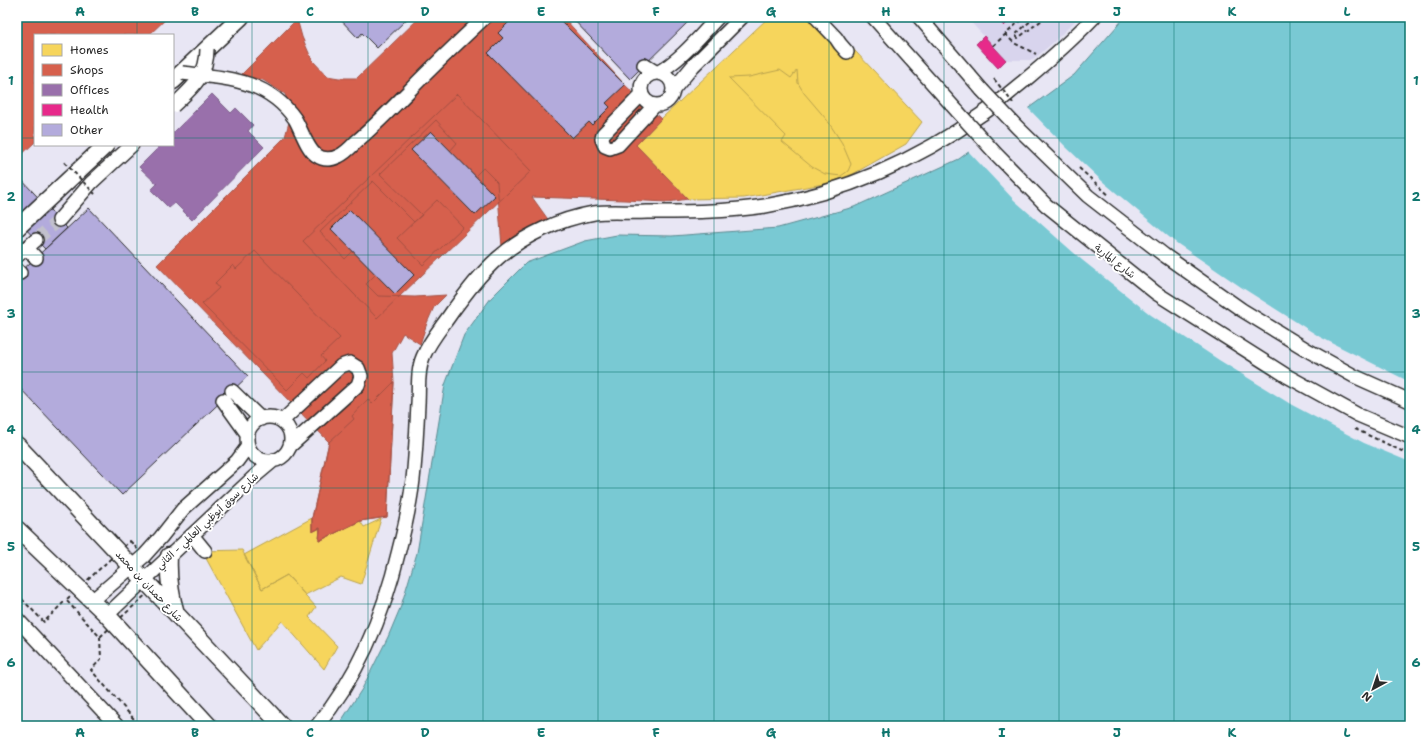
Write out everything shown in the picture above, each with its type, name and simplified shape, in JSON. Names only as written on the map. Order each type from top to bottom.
[{"type":"main road","points":[[177,77],[241,17]]},
{"type":"main road","points":[[17,228],[105,146]]},
{"type":"main road","name":"شارع حمدان بن محمد","points":[[17,445],[282,726]]},
{"type":"main road","points":[[17,529],[106,615],[209,726]]},
{"type":"main road","points":[[169,556],[170,587],[177,616]]},
{"type":"street","points":[[174,88],[250,17]]},
{"type":"street","points":[[177,77],[201,75],[241,81],[257,87],[271,95],[284,106],[294,118],[312,152],[321,158],[331,159],[341,155],[365,134],[486,17]]},
{"type":"street","points":[[654,106],[644,100],[641,95],[640,90],[642,72],[649,75],[656,73],[675,61],[718,17]]},
{"type":"street","points":[[641,95],[603,134],[602,139],[605,146],[610,148],[618,145],[654,106],[665,104],[669,100],[673,90],[693,66],[742,17]]},
{"type":"street","points":[[816,17],[847,52]]},
{"type":"street","name":"شارع المارِية","points":[[873,17],[996,154],[1046,205],[1156,293],[1287,376],[1358,415],[1410,437]]},
{"type":"street","points":[[919,17],[982,90],[1037,147],[1088,196],[1145,241],[1236,306],[1309,351],[1354,376],[1410,401]]},
{"type":"street","points":[[317,726],[328,713],[356,669],[376,625],[393,575],[407,518],[413,480],[419,380],[422,360],[431,340],[473,283],[491,264],[514,245],[529,236],[545,228],[583,216],[606,212],[698,212],[732,210],[800,199],[866,178],[898,164],[948,137],[984,113],[1046,63],[1094,17]]},
{"type":"street","points":[[174,105],[196,83],[201,75],[206,63],[207,49]]},
{"type":"street","points":[[656,73],[662,74],[670,80],[673,90]]},
{"type":"street","points":[[17,232],[111,146]]},
{"type":"street","points":[[59,220],[91,191],[131,146]]},
{"type":"street","points":[[27,248],[36,258]]},
{"type":"street","points":[[223,400],[248,440],[251,452],[268,461],[274,460],[281,458],[290,446],[358,385],[361,376],[358,368],[350,364],[341,366],[282,421]]},
{"type":"street","points":[[232,391],[261,419]]},
{"type":"street","points":[[248,440],[250,428],[255,422],[268,417],[282,421],[287,426],[290,432],[290,446]]},
{"type":"street","name":"شارع سوق أبوظبي العالمي - الثاني","points":[[92,601],[153,546],[183,509],[237,460],[248,440]]},
{"type":"street","name":"شارع سوق أبوظبي العالمي - الثاني","points":[[106,615],[261,470],[274,460]]},
{"type":"street","points":[[192,535],[205,551]]},
{"type":"street","points":[[17,619],[117,726]]},
{"type":"path","points":[[993,46],[1024,17]]},
{"type":"path","points":[[1035,17],[1015,35],[1018,38],[1046,17]]},
{"type":"path","points":[[1005,34],[1014,42],[1035,53],[1046,63]]},
{"type":"path","points":[[994,79],[1016,107]]},
{"type":"path","points":[[64,162],[91,191]]},
{"type":"path","points":[[1076,165],[1111,196]]},
{"type":"path","points":[[17,594],[44,622],[66,600]]},
{"type":"path","points":[[100,637],[101,659],[91,670],[140,726]]},
{"type":"shaded area","points":[[966,17],[1079,17],[1033,60],[1006,60]]},
{"type":"water","points":[[1125,17],[1410,17],[1410,726],[338,726],[362,689],[388,637],[401,606],[417,553],[445,385],[464,335],[491,298],[526,263],[585,241],[617,235],[672,236],[778,228],[854,207],[959,159],[1074,75]]},
{"type":"pier","points":[[1027,107],[1102,181],[1175,242],[1241,287],[1320,337],[1410,382],[1410,462],[1364,443],[1292,405],[1219,360],[1151,315],[1082,260],[1014,200],[967,150]]},
{"type":"building: Homes","points":[[769,17],[823,17],[922,122],[906,144],[853,174],[829,183],[744,198],[688,199],[636,145],[661,119]]},
{"type":"building: Homes","points":[[780,70],[791,78],[797,70],[798,83],[804,93],[827,120],[842,143],[851,164],[848,171],[841,176],[825,174],[812,167],[782,142],[786,136],[729,78],[749,77]]},
{"type":"building: Homes","points":[[312,518],[312,532],[320,528],[319,541],[360,521],[364,527],[381,519],[361,584],[341,577],[305,595],[287,575],[262,589],[244,555]]},
{"type":"building: Homes","points":[[242,550],[262,589],[287,575],[316,607],[309,617],[337,646],[324,669],[282,621],[256,650],[202,551]]},
{"type":"building: Shops","points":[[17,17],[168,17],[150,34],[34,34],[34,143],[17,159]]},
{"type":"building: Shops","points":[[420,17],[563,17],[625,85],[661,119],[636,145],[688,199],[668,202],[532,197],[552,225],[502,247],[497,182],[483,168],[475,176],[450,151],[457,143],[436,120],[380,174],[422,215],[414,222],[373,181],[320,232],[345,259],[353,251],[376,274],[366,284],[378,296],[415,297],[446,295],[434,307],[420,344],[403,333],[392,353],[394,382],[387,517],[360,521],[319,541],[320,528],[312,532],[312,518],[329,442],[157,265],[285,137],[292,111],[285,94],[263,80],[241,75],[297,19],[302,37],[312,60],[327,76],[357,78]]},
{"type":"building: Shops","points":[[457,94],[531,171],[377,318],[303,241]]},
{"type":"building: Shops","points":[[437,200],[463,227],[423,265],[397,238]]},
{"type":"building: Shops","points":[[255,251],[340,338],[321,356],[325,361],[309,378],[304,373],[287,390],[202,304],[219,288],[215,283],[233,265],[236,269]]},
{"type":"building: Shops","points":[[394,382],[387,517],[360,521],[319,541],[320,528],[312,532],[312,518],[329,442],[354,419],[352,416],[368,399],[372,404]]},
{"type":"building: Offices","points":[[212,94],[231,113],[236,108],[253,125],[248,131],[264,147],[192,220],[175,203],[169,208],[151,190],[157,184],[139,167],[160,146],[174,146],[174,132]]},
{"type":"building: Health","points":[[996,17],[1013,17],[1004,26]]},
{"type":"building: Health","points":[[984,36],[1006,60],[998,68],[976,44]]},
{"type":"building: Other","points":[[338,17],[409,17],[377,48],[362,33],[358,38]]},
{"type":"building: Other","points":[[514,17],[521,17],[522,19],[524,17],[557,17],[625,85],[606,103],[610,107],[592,125],[589,122],[572,138],[488,53],[503,38],[498,33]]},
{"type":"building: Other","points":[[571,17],[693,17],[630,79]]},
{"type":"building: Other","points":[[431,131],[495,196],[475,215],[411,150]]},
{"type":"building: Other","points":[[17,175],[67,228],[45,249],[17,220]]},
{"type":"building: Other","points":[[89,208],[248,376],[122,495],[17,385],[17,275]]},
{"type":"building: Other","points":[[350,210],[414,275],[395,294],[331,229]]},
{"type":"tunnel","points":[[36,240],[59,220]]}]
